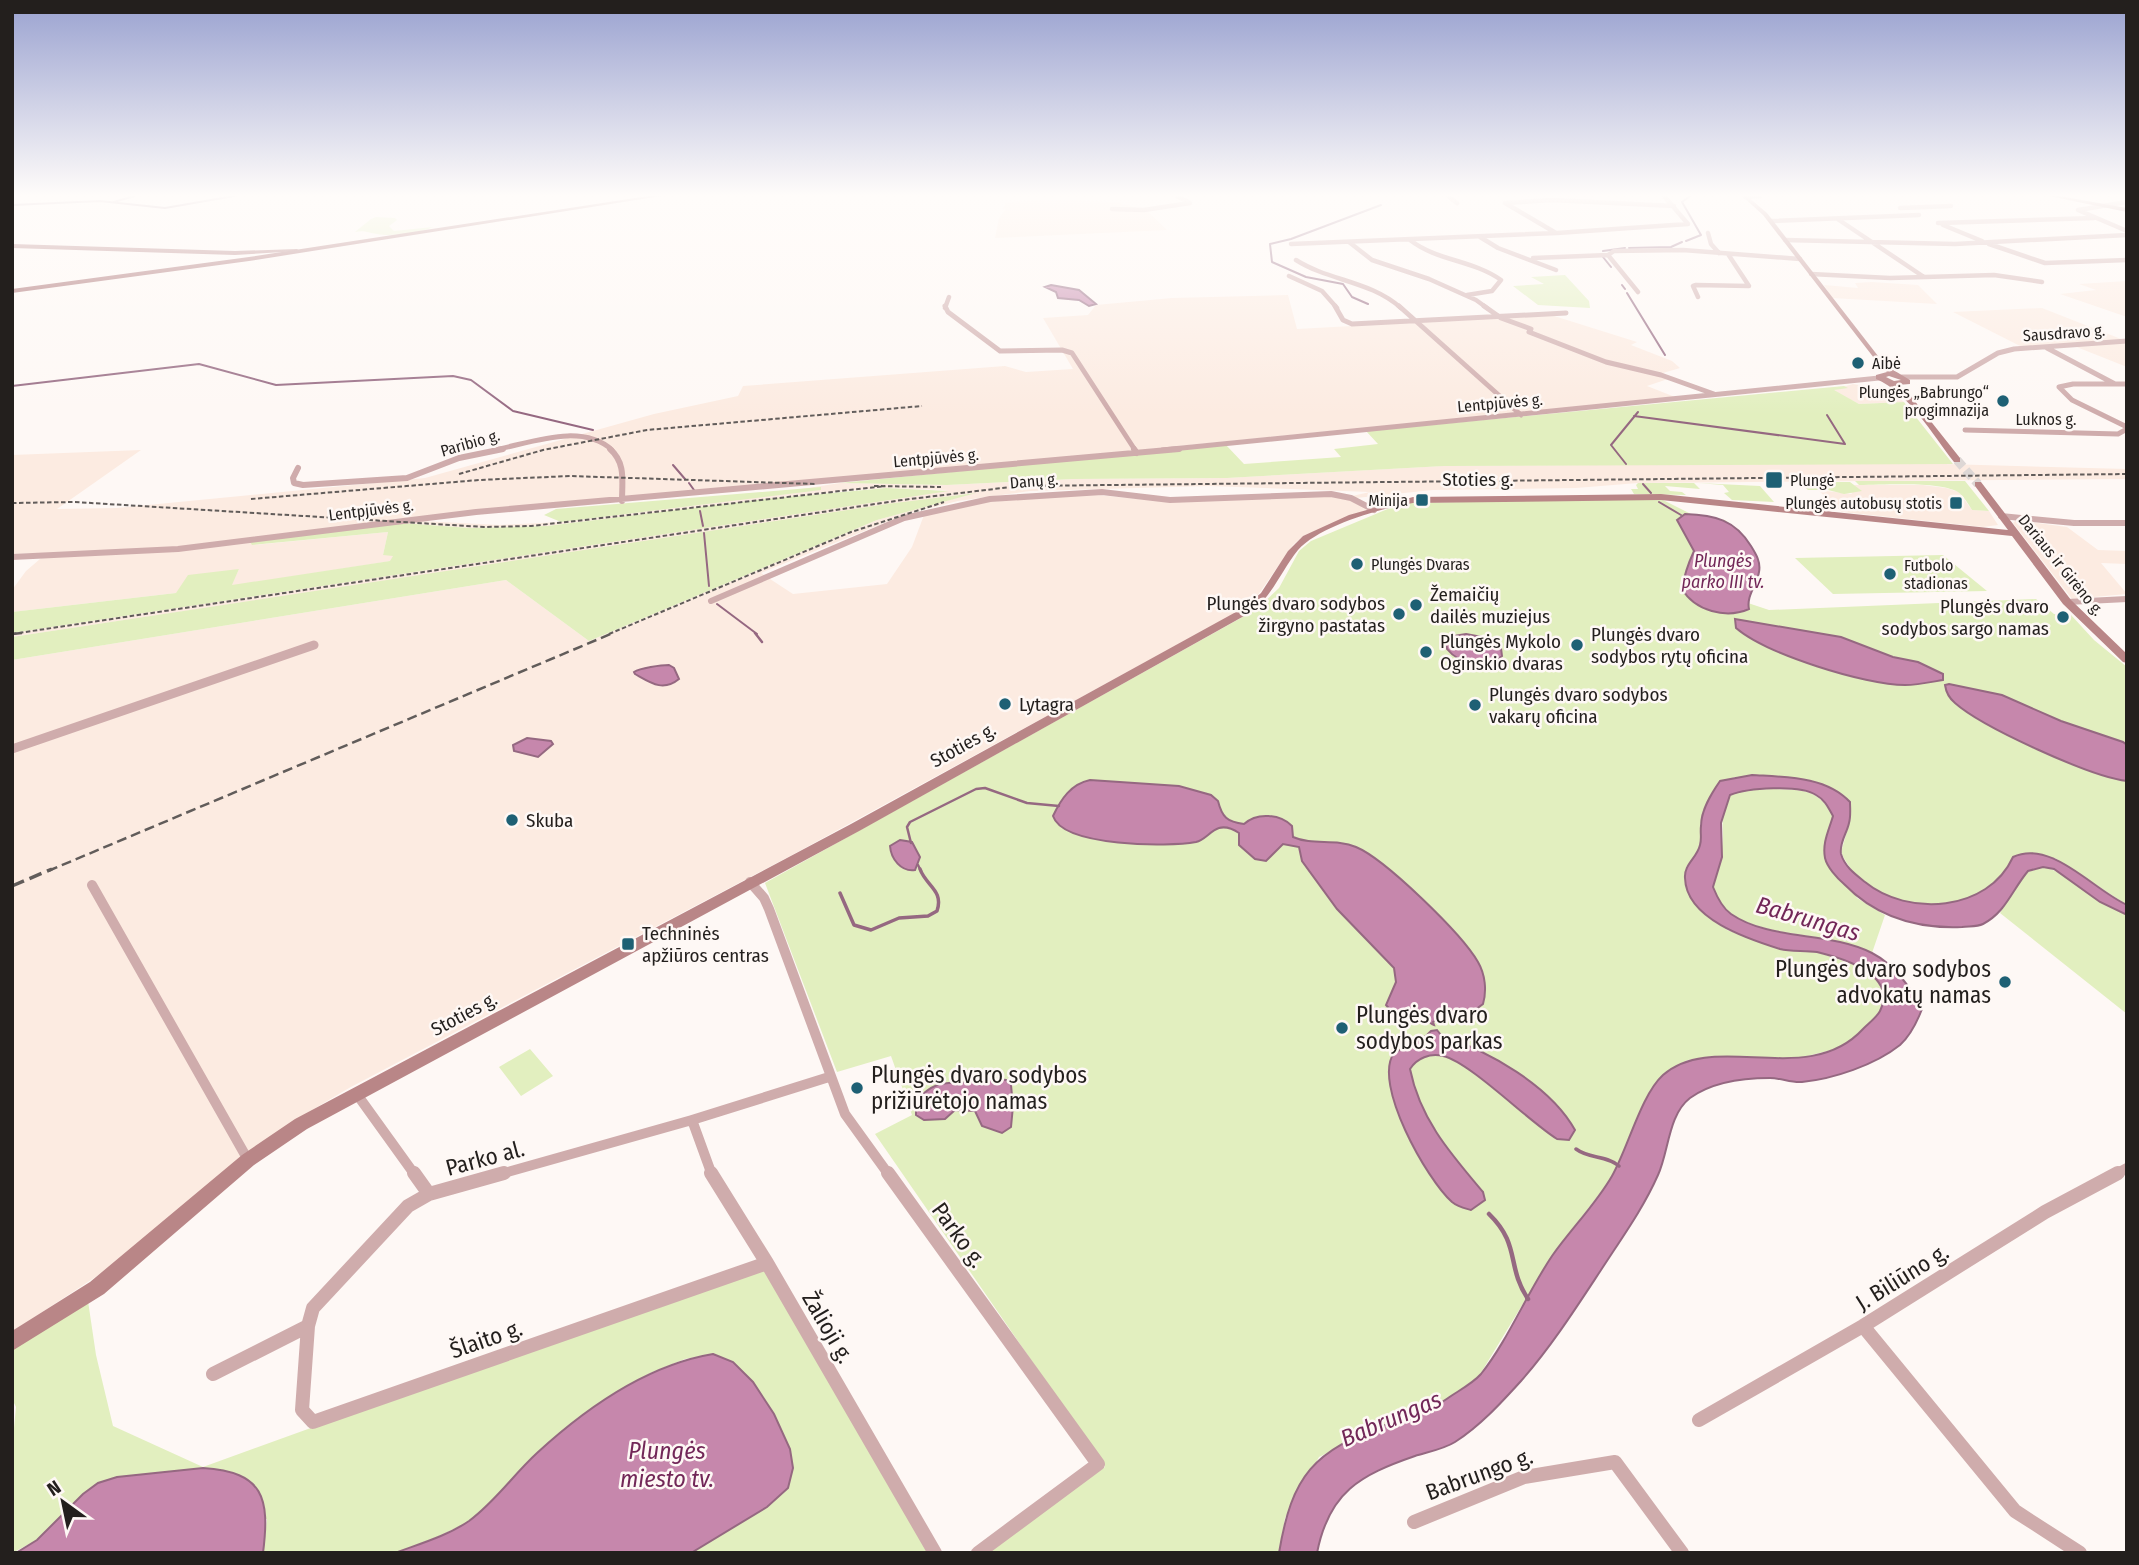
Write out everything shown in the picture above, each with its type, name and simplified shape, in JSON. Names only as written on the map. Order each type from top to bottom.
[{"type":"highway","points":[[12,291],[156,269]]},
{"type":"main road","points":[[1808,269],[1957,460]]},
{"type":"main road","name":"Dariaus ir Girėno g.","points":[[1978,484],[2067,602],[2127,660]]},
{"type":"main road","name":"Stoties g.","points":[[12,1342],[97,1288],[248,1160],[301,1124],[856,827],[1249,609],[1269,591],[1303,540],[1374,510],[1397,502],[1422,499],[1661,497],[2014,533]]},
{"type":"street","points":[[1310,269],[1368,289],[1397,304],[1521,415]]},
{"type":"street","points":[[1402,269],[1465,296],[1501,318],[1531,329],[1529,332],[1606,362],[1661,375],[1719,396]]},
{"type":"street","points":[[1465,296],[1492,291],[1501,280],[1478,269]]},
{"type":"street","points":[[1620,269],[1639,292]]},
{"type":"street","points":[[1698,297],[1693,286],[1749,286],[1738,269]]},
{"type":"street","points":[[1912,269],[1924,277]]},
{"type":"street","points":[[1811,274],[1876,278],[1994,275],[2042,282]]},
{"type":"street","points":[[1289,276],[1323,290],[1346,323],[1358,325],[1566,313]]},
{"type":"street","points":[[949,297],[944,307],[948,312],[1000,351],[1062,350],[1072,353],[1137,453]]},
{"type":"street","name":"Sausdravo g.","points":[[1893,379],[1960,376],[2003,351],[2127,341]]},
{"type":"street","points":[[2045,347],[2117,384]]},
{"type":"street","name":"Lentpjūvės g.","points":[[12,557],[178,549],[434,517],[1137,453],[1893,379]]},
{"type":"street","points":[[2126,427],[2072,400],[2059,387],[2073,384],[2127,384]]},
{"type":"street","name":"Luknos g.","points":[[1965,430],[2118,434],[2126,427]]},
{"type":"street","name":"Paribio g.","points":[[298,468],[293,478],[294,483],[303,485],[408,478],[459,458],[572,434],[606,445],[619,457],[622,465],[622,501]]},
{"type":"street","name":"Danų g.","points":[[711,601],[904,518],[990,499],[1101,492],[1170,500],[1331,494],[1351,498],[1374,510]]},
{"type":"street","points":[[2001,516],[2065,523],[2127,523]]},
{"type":"street","points":[[2067,602],[2127,599]]},
{"type":"street","points":[[12,748],[314,645]]},
{"type":"street","name":"Parko g.","points":[[750,882],[764,898],[769,909],[829,1077],[845,1114],[1098,1464],[978,1553]]},
{"type":"street","points":[[92,885],[248,1160]]},
{"type":"street","name":"Parko al.","points":[[308,1326],[313,1308],[408,1206],[429,1195],[692,1120],[829,1077]]},
{"type":"street","points":[[356,1093],[429,1195]]},
{"type":"street","name":"Žalioji g.","points":[[692,1120],[712,1175],[767,1263],[934,1553]]},
{"type":"street","name":"J. Biliūno g.","points":[[1699,1420],[1863,1326],[2045,1212],[2127,1168]]},
{"type":"street","name":"Šlaito g.","points":[[308,1326],[302,1410],[313,1422],[767,1263]]},
{"type":"street","points":[[213,1374],[308,1326]]},
{"type":"street","points":[[1863,1326],[2015,1511],[2080,1553]]},
{"type":"street","name":"Babrungo g.","points":[[1414,1522],[1524,1477],[1615,1462],[1682,1553]]},
{"type":"shaded area","points":[[2127,281],[2127,317],[2060,294],[2096,290],[2079,284]]},
{"type":"shaded area","points":[[1855,283],[1918,285],[1937,304],[1832,298],[1824,285],[1858,288]]},
{"type":"shaded area","points":[[1288,295],[1297,329],[1551,315],[1637,342],[1631,345],[1672,361],[1680,368],[1663,373],[1671,378],[1647,386],[1675,397],[1038,460],[393,519],[390,525],[253,545],[388,532],[383,555],[394,555],[391,561],[231,586],[239,569],[176,593],[12,612],[12,590],[26,571],[47,553],[12,554],[12,455],[141,450],[57,509],[117,508],[425,478],[654,414],[738,396],[743,386],[1005,366],[1026,372],[1073,369],[1043,318],[1088,315],[1096,305],[1172,298]]},
{"type":"shaded area","points":[[2042,308],[2127,339],[2127,367],[2069,344],[2022,347],[1953,312]]},
{"type":"shaded area","points":[[1853,384],[1889,390],[1904,402],[1859,404],[1832,390]]},
{"type":"shaded area","points":[[1909,463],[2127,469],[2127,479],[1638,483],[1576,488],[1433,490],[1356,498],[1352,496],[1370,492],[1209,486],[1030,491],[958,501],[906,514],[761,573],[793,594],[887,584],[912,547],[924,515],[988,502],[1087,494],[1169,502],[1282,496],[1344,497],[1369,509],[1303,536],[1293,545],[1258,595],[1237,612],[792,855],[349,1088],[297,1119],[103,1272],[12,1332],[12,660],[506,580],[589,641],[877,520],[974,493],[12,637],[12,633],[949,490],[886,488],[844,491],[547,526],[470,528],[402,523],[422,521],[499,525],[561,522],[713,503],[840,483],[947,485],[1073,479],[1227,478],[1443,466]]},
{"type":"shaded area","points":[[1854,485],[1923,485],[1946,488],[1959,492],[1972,510],[1989,511],[1998,525],[1983,527],[1842,512],[1818,490],[1852,494],[1850,491],[1860,490]]},
{"type":"shaded area","points":[[2016,520],[2067,527],[2098,550],[2127,551],[2127,564],[2101,563],[2127,594],[2072,599],[2013,523]]},
{"type":"green space","points":[[1565,275],[1589,301],[1590,308],[1538,305],[1513,286],[1544,284],[1531,277]]},
{"type":"green space","points":[[1844,386],[1848,388],[1834,390],[1859,404],[1904,402],[1953,464],[1444,466],[1227,478],[1073,479],[947,485],[840,483],[1226,445],[1244,464],[1341,457],[1334,449],[1378,444],[1366,431]]},
{"type":"green space","points":[[1855,481],[1965,481],[1989,511],[1972,510],[1960,493],[1938,486],[1859,485]]},
{"type":"green space","points":[[1799,482],[1850,482],[1862,491],[1844,494],[1828,490],[1808,490]]},
{"type":"green space","points":[[1638,483],[1694,483],[1700,489],[1665,486],[1670,491],[1686,495],[1634,494],[1631,489],[1638,489]]},
{"type":"green space","points":[[1698,483],[1760,486],[1774,502],[1732,500],[1724,493],[1729,492],[1723,485]]},
{"type":"green space","points":[[821,487],[821,490],[561,522],[544,515],[556,509]]},
{"type":"green space","points":[[886,488],[949,491],[12,633],[12,612],[176,593],[188,575],[239,569],[232,585],[390,561],[393,556],[383,555],[388,532],[252,545],[250,542],[402,523],[470,528],[547,526],[766,499]]},
{"type":"green space","points":[[976,493],[877,520],[589,641],[506,580],[12,660],[12,637],[887,504]]},
{"type":"green space","name":"Plungės dvaro sodybos parkas","points":[[1661,499],[1691,514],[1725,520],[1740,531],[1758,557],[1759,572],[1748,603],[1769,610],[2036,599],[2054,614],[2071,615],[2094,640],[2127,667],[2127,905],[2055,858],[2013,857],[1998,879],[1977,894],[1952,902],[1926,904],[1900,900],[1875,890],[1855,874],[1841,852],[1850,821],[1843,794],[1734,777],[1700,824],[1701,841],[1698,853],[1686,867],[1727,930],[1783,950],[1816,952],[1862,967],[1876,977],[1883,992],[1880,1011],[1848,1046],[1791,1060],[1730,1057],[1687,1060],[1643,1108],[1612,1177],[1552,1256],[1479,1376],[1436,1407],[1380,1427],[1319,1457],[1285,1518],[1279,1553],[983,1553],[1105,1467],[875,1134],[912,1115],[891,1056],[837,1072],[765,883],[1257,609],[1279,588],[1299,551],[1311,541],[1402,503]]},
{"type":"green space","name":"Futbolo stadionas","points":[[1943,555],[1987,591],[1833,594],[1795,558]]},
{"type":"green space","points":[[1742,790],[1800,790],[1815,795],[1833,816],[1829,829],[1857,898],[1885,915],[1872,953],[1831,940],[1764,928],[1732,914],[1721,903],[1714,889],[1714,879],[1722,847],[1724,810],[1730,795]]},
{"type":"green space","points":[[2043,867],[2060,874],[2127,915],[2127,1014],[2000,913],[2025,873]]},
{"type":"green space","points":[[530,1049],[553,1076],[521,1096],[499,1067]]},
{"type":"green space","points":[[767,1263],[930,1553],[691,1553],[767,1507],[774,1414],[753,1382],[733,1362],[713,1354],[685,1359],[650,1373],[621,1390],[536,1453],[492,1503],[466,1523],[395,1553],[263,1553],[267,1519],[54,1525],[37,1540],[12,1553],[12,1449],[16,1407],[12,1399],[12,1350],[88,1301],[96,1355],[113,1426],[203,1467]]},
{"type":"water","points":[[1051,285],[1079,290],[1096,304],[1089,306],[1079,300],[1058,298],[1056,292],[1045,287]]},
{"type":"water","name":"Plungės parko III tv.","points":[[1685,514],[1723,521],[1745,537],[1758,558],[1759,568],[1749,600],[1749,609],[1731,613],[1712,611],[1695,603],[1682,589],[1694,551],[1677,520]]},
{"type":"water","points":[[1735,619],[1841,637],[1893,657],[1918,662],[1943,674],[1943,680],[1920,684],[1887,684],[1842,674],[1769,648],[1736,628]]},
{"type":"water","points":[[1466,634],[1487,638],[1501,648],[1502,656],[1481,664],[1452,654],[1447,649],[1446,642],[1454,636]]},
{"type":"water","points":[[669,665],[674,668],[679,679],[668,685],[652,683],[634,672],[646,668]]},
{"type":"water","points":[[1945,685],[2002,695],[2061,721],[2123,742],[2127,745],[2127,781],[2064,761],[1988,725],[1953,701],[1945,688]]},
{"type":"water","points":[[527,738],[551,741],[553,744],[538,757],[514,751],[513,745]]},
{"type":"water","points":[[1752,775],[1804,779],[1840,793],[1850,802],[1850,820],[1841,850],[1845,863],[1865,882],[1903,901],[1946,903],[1967,898],[1985,889],[2001,875],[2013,857],[2027,853],[2057,860],[2071,868],[2127,905],[2127,915],[2100,902],[2054,869],[2043,867],[2028,871],[2003,907],[1981,925],[1929,926],[1898,919],[1856,895],[1830,869],[1824,847],[1833,816],[1819,797],[1798,789],[1786,788],[1760,789],[1730,795],[1721,823],[1722,857],[1713,887],[1722,905],[1746,923],[1837,941],[1880,958],[1901,977],[1922,1009],[1913,1028],[1904,1041],[1890,1052],[1866,1065],[1840,1074],[1802,1082],[1770,1078],[1739,1080],[1708,1088],[1690,1098],[1677,1114],[1662,1165],[1639,1212],[1563,1327],[1521,1381],[1482,1421],[1455,1442],[1395,1463],[1363,1479],[1350,1489],[1330,1515],[1317,1553],[1279,1553],[1284,1526],[1299,1485],[1310,1469],[1324,1456],[1362,1434],[1436,1405],[1481,1374],[1552,1256],[1599,1197],[1612,1176],[1641,1108],[1663,1075],[1684,1063],[1708,1057],[1789,1058],[1816,1055],[1841,1046],[1879,1013],[1883,998],[1881,987],[1865,970],[1828,955],[1780,949],[1736,933],[1707,916],[1688,892],[1685,873],[1700,845],[1701,820],[1710,797],[1720,781]]},
{"type":"water","points":[[1090,780],[1179,786],[1211,795],[1218,801],[1226,818],[1233,822],[1244,824],[1262,816],[1275,817],[1292,826],[1293,837],[1348,844],[1369,854],[1422,898],[1469,950],[1484,977],[1483,1004],[1471,1011],[1439,1019],[1433,1022],[1434,1025],[1425,1019],[1396,1014],[1391,1010],[1386,1005],[1396,982],[1394,968],[1337,909],[1302,861],[1299,847],[1283,844],[1266,861],[1255,859],[1239,845],[1239,833],[1222,827],[1196,842],[1142,844],[1096,839],[1076,834],[1061,826],[1053,816],[1059,804],[1077,785]]},
{"type":"water","points":[[900,840],[912,842],[920,857],[915,870],[901,867],[892,856],[890,846]]},
{"type":"water","points":[[1437,1030],[1441,1035],[1497,1060],[1534,1084],[1550,1098],[1575,1130],[1569,1140],[1557,1139],[1468,1069],[1443,1056],[1424,1057],[1416,1062],[1410,1069],[1429,1120],[1448,1149],[1483,1192],[1485,1200],[1471,1210],[1452,1202],[1429,1174],[1405,1130],[1390,1086],[1389,1067],[1394,1053]]},
{"type":"water","points":[[982,1077],[1006,1080],[1011,1085],[1011,1127],[1002,1133],[982,1126],[975,1111],[955,1110],[945,1119],[924,1120],[916,1115],[916,1101],[925,1092],[941,1084],[972,1081]]},
{"type":"water","name":"Plungės miesto tv.","points":[[713,1354],[733,1362],[753,1382],[774,1414],[790,1449],[793,1468],[788,1488],[767,1507],[691,1553],[395,1553],[442,1535],[469,1521],[556,1436],[619,1391],[665,1368]]},
{"type":"water","points":[[203,1468],[239,1475],[251,1482],[258,1491],[265,1517],[263,1553],[16,1553],[37,1540],[83,1494],[98,1483],[117,1477]]},
{"type":"waterway","points":[[1288,269],[1306,277],[1343,284],[1352,297],[1368,304]]},
{"type":"waterway","points":[[1622,285],[1625,289]]},
{"type":"waterway","points":[[1627,293],[1665,355]]},
{"type":"waterway","points":[[12,386],[199,364],[276,385],[453,376],[471,380],[513,411],[593,430]]},
{"type":"waterway","points":[[1635,416],[1638,412]]},
{"type":"waterway","points":[[1635,416],[1845,444],[1827,415]]},
{"type":"waterway","points":[[1626,464],[1611,445],[1635,416]]},
{"type":"waterway","points":[[673,465],[685,479]]},
{"type":"waterway","points":[[689,483],[694,490]]},
{"type":"waterway","points":[[1643,484],[1651,493]]},
{"type":"waterway","points":[[1659,502],[1681,515]]},
{"type":"waterway","points":[[700,511],[703,526]]},
{"type":"waterway","points":[[704,533],[709,586]]},
{"type":"waterway","points":[[717,604],[757,634]]},
{"type":"waterway","points":[[755,633],[762,642]]},
{"type":"waterway","points":[[911,843],[907,827],[910,822],[976,789],[985,788],[1027,803],[1059,806]]},
{"type":"waterway","points":[[840,893],[854,925],[871,930],[899,918],[928,916],[937,911],[938,898],[918,865]]},
{"type":"waterway","points":[[1576,1149],[1619,1166]]},
{"type":"waterway","points":[[1489,1214],[1506,1236],[1517,1276],[1528,1299]]},
{"type":"tunnel","points":[[1957,460],[1978,484]]},
{"type":"railway","points":[[459,474],[543,450],[647,430],[922,406]]},
{"type":"railway","points":[[22,633],[12,634],[902,500],[1019,486],[2127,474]]},
{"type":"railway","points":[[251,499],[479,480],[570,476],[815,484]]},
{"type":"railway","points":[[874,486],[884,486]]},
{"type":"railway","points":[[12,503],[75,502],[484,527],[531,526],[884,486]]},
{"type":"railway","points":[[884,486],[941,487]]},
{"type":"railway","points":[[609,634],[851,532],[944,502]]},
{"type":"railway","points":[[48,871],[613,633]]},
{"type":"railway","points":[[12,886],[52,869]]},
{"type":"place","name":"Aibė","points":[[1858,363]]},
{"type":"place","name":"Plungės „Babrungo“ progimnazija","points":[[2003,401]]},
{"type":"place","name":"Plungė","points":[[1774,480]]},
{"type":"place","name":"Minija","points":[[1422,500]]},
{"type":"place","name":"Plungės autobusų stotis","points":[[1956,503]]},
{"type":"place","name":"Plungės Dvaras","points":[[1357,564]]},
{"type":"place","name":"Futbolo stadionas","points":[[1890,574]]},
{"type":"place","name":"Žemaičių dailės muziejus","points":[[1416,605]]},
{"type":"place","name":"Plungės dvaro sodybos žirgyno pastatas","points":[[1399,614]]},
{"type":"place","name":"Plungės dvaro sodybos sargo namas","points":[[2063,617]]},
{"type":"place","name":"Plungės dvaro sodybos rytų oficina","points":[[1577,645]]},
{"type":"place","name":"Plungės Mykolo Oginskio dvaras","points":[[1426,652]]},
{"type":"place","name":"Lytagra","points":[[1005,704]]},
{"type":"place","name":"Plungės dvaro sodybos vakarų oficina","points":[[1475,705]]},
{"type":"place","name":"Skuba","points":[[512,820]]},
{"type":"place","name":"Techninės apžiūros centras","points":[[628,944]]},
{"type":"place","name":"Plungės dvaro sodybos advokatų namas","points":[[2005,982]]},
{"type":"place","name":"Plungės dvaro sodybos parkas","points":[[1342,1028]]},
{"type":"place","name":"Plungės dvaro sodybos prižiūrėtojo namas","points":[[857,1088]]},
{"type":"water label","name":"Babrungas","points":[[1808,919]]},
{"type":"water label","name":"Babrungas","points":[[1391,1419]]}]
